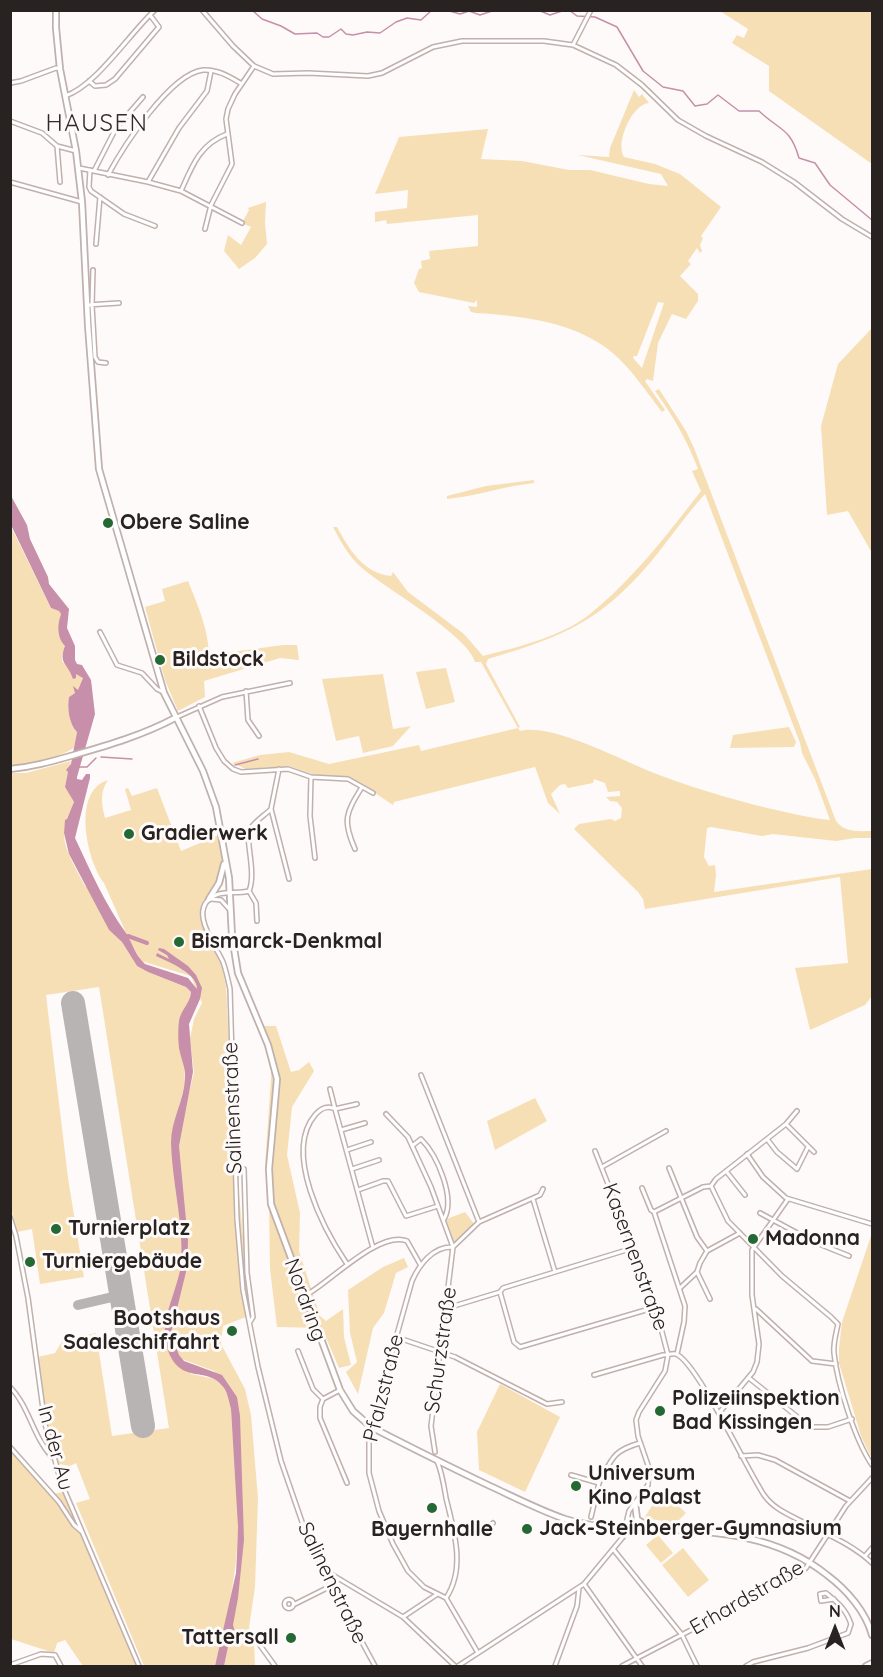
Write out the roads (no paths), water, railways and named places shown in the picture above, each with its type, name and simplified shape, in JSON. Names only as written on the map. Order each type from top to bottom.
[{"type":"main road","points":[[56,10],[60,69],[79,168],[99,469],[164,693]]},
{"type":"main road","name":"Nordring","points":[[164,693],[203,771],[216,807],[238,974],[268,1045],[277,1079],[269,1168],[271,1204],[340,1390],[353,1411],[371,1427],[436,1460],[560,1517],[626,1528],[693,1530],[760,1540],[777,1545],[810,1562],[834,1580],[853,1599],[872,1629]]},
{"type":"main road","points":[[10,769],[37,765],[102,747],[152,730],[175,718]]},
{"type":"main road","points":[[209,899],[223,874],[225,862]]},
{"type":"main road","points":[[635,1503],[637,1519],[655,1529]]},
{"type":"main road","points":[[872,1629],[873,1635]]},
{"type":"main road","points":[[866,1666],[873,1663]]},
{"type":"street","points":[[65,96],[74,93],[89,81],[155,10]]},
{"type":"street","points":[[202,10],[254,66],[273,74],[308,72],[368,76],[382,73],[433,47],[462,41],[544,41],[573,45],[616,64],[642,85],[669,112],[692,129],[762,162],[794,182],[842,219],[873,237]]},
{"type":"street","points":[[89,81],[95,86],[106,85],[115,79],[159,27],[150,15]]},
{"type":"street","points":[[573,45],[589,15]]},
{"type":"street","points":[[205,229],[211,205],[231,168],[226,119],[228,109],[234,94],[254,66]]},
{"type":"street","points":[[10,83],[56,68],[60,69]]},
{"type":"street","points":[[108,175],[130,138],[155,106],[193,73],[211,71],[221,73],[242,84]]},
{"type":"street","points":[[148,182],[174,135],[207,92],[211,71]]},
{"type":"street","points":[[143,97],[116,128],[92,171],[89,188],[124,214],[155,226]]},
{"type":"street","points":[[10,121],[42,133],[57,146],[76,151]]},
{"type":"street","points":[[181,191],[190,169],[208,144],[227,134]]},
{"type":"street","points":[[57,146],[60,182]]},
{"type":"street","points":[[79,168],[181,191],[242,223]]},
{"type":"street","points":[[10,182],[82,201]]},
{"type":"street","points":[[96,244],[100,197]]},
{"type":"street","points":[[93,270],[89,305],[95,357],[98,362],[106,363]]},
{"type":"street","points":[[89,305],[118,303]]},
{"type":"street","points":[[100,632],[117,665],[142,673],[164,693]]},
{"type":"street","points":[[175,718],[222,698],[290,683]]},
{"type":"street","points":[[246,691],[248,720],[259,736]]},
{"type":"street","points":[[199,706],[216,748],[224,761],[233,769],[241,772],[288,769],[311,777],[348,779],[373,793]]},
{"type":"street","points":[[279,769],[272,809],[289,879]]},
{"type":"street","points":[[311,777],[310,816],[315,858]]},
{"type":"street","points":[[355,849],[348,833],[347,817],[362,787]]},
{"type":"street","points":[[209,899],[215,895],[241,894],[249,891],[253,882],[253,867],[248,835],[250,829],[272,809]]},
{"type":"street","points":[[249,891],[256,903],[257,921]]},
{"type":"street","points":[[209,899],[221,900],[230,910]]},
{"type":"street","name":"Salinenstraße","points":[[209,899],[203,910],[205,928],[224,966],[230,989],[237,1219],[243,1290],[249,1324],[281,1461],[311,1548],[375,1666]]},
{"type":"street","points":[[421,1075],[479,1222]]},
{"type":"street","points":[[330,1089],[373,1248]]},
{"type":"street","points":[[347,1264],[329,1236],[312,1195],[305,1159],[305,1136],[310,1122],[320,1110],[326,1107],[335,1109],[357,1104]]},
{"type":"street","points":[[654,1212],[703,1187],[711,1186],[716,1179],[786,1124],[797,1111]]},
{"type":"street","points":[[386,1114],[408,1137],[444,1220],[453,1247]]},
{"type":"street","points":[[341,1130],[365,1123]]},
{"type":"street","points":[[786,1124],[814,1152]]},
{"type":"street","points":[[602,1167],[666,1131]]},
{"type":"street","points":[[412,1146],[421,1139],[430,1149],[447,1189],[449,1207],[444,1220]]},
{"type":"street","points":[[767,1139],[777,1152],[797,1169],[808,1147]]},
{"type":"street","points":[[347,1150],[371,1142]]},
{"type":"street","name":"Kasernenstraße","points":[[456,1666],[584,1584],[623,1537],[629,1511],[646,1489],[650,1477],[636,1420],[665,1371],[668,1355],[656,1307],[595,1151]]},
{"type":"street","points":[[747,1154],[763,1176],[788,1199],[873,1224]]},
{"type":"street","points":[[352,1169],[379,1160]]},
{"type":"street","points":[[669,1168],[697,1236],[707,1251]]},
{"type":"street","name":"Salinenstraße","points":[[244,1169],[247,1273],[253,1317],[249,1324]]},
{"type":"street","points":[[726,1171],[745,1195]]},
{"type":"street","points":[[358,1190],[388,1181],[406,1216],[438,1206]]},
{"type":"street","points":[[711,1186],[728,1221],[782,1276],[838,1324],[834,1351],[836,1364],[860,1441],[873,1465]]},
{"type":"street","points":[[642,1188],[654,1212],[681,1288],[685,1314],[677,1354]]},
{"type":"street","points":[[304,1296],[347,1264],[373,1248],[394,1239],[406,1241],[420,1264],[445,1247],[453,1247],[479,1222],[540,1195],[543,1189]]},
{"type":"street","points":[[533,1198],[555,1272]]},
{"type":"street","points":[[719,1413],[754,1370],[759,1344],[752,1284],[753,1246],[788,1199]]},
{"type":"street","points":[[760,1213],[812,1241],[849,1256]]},
{"type":"street","name":"In der Au","points":[[10,1217],[26,1288],[45,1424],[52,1457],[139,1666]]},
{"type":"street","points":[[681,1288],[697,1272],[707,1251],[740,1233]]},
{"type":"street","name":"Schurzstraße","points":[[435,1452],[430,1426],[453,1247]]},
{"type":"street","points":[[447,1306],[500,1292],[503,1288],[633,1248]]},
{"type":"street","name":"Pfalzstraße","points":[[420,1264],[410,1289],[371,1427],[369,1473],[379,1511],[408,1571],[424,1587],[446,1598]]},
{"type":"street","points":[[697,1272],[710,1299]]},
{"type":"street","points":[[500,1292],[514,1342],[520,1347],[656,1307]]},
{"type":"street","points":[[755,1308],[812,1361],[836,1364]]},
{"type":"street","points":[[396,1337],[455,1357],[547,1404],[562,1401]]},
{"type":"street","points":[[298,1351],[313,1389],[323,1400]]},
{"type":"street","points":[[594,1376],[677,1354]]},
{"type":"street","points":[[677,1354],[692,1371],[719,1413],[741,1456],[768,1500],[782,1511],[827,1534],[873,1563]]},
{"type":"street","points":[[748,1378],[810,1427],[828,1427],[852,1419]]},
{"type":"street","points":[[10,1387],[17,1393],[52,1457]]},
{"type":"street","points":[[340,1390],[323,1400],[320,1407],[320,1418],[347,1483]]},
{"type":"street","points":[[591,1517],[599,1483],[614,1455],[624,1448],[640,1443]]},
{"type":"street","points":[[10,1447],[59,1502],[74,1525],[82,1532]]},
{"type":"street","points":[[741,1456],[758,1455],[775,1460],[850,1501]]},
{"type":"street","points":[[436,1460],[458,1557],[457,1574],[446,1598],[478,1653]]},
{"type":"street","points":[[571,1475],[599,1483]]},
{"type":"street","name":"Erhardstraße","points":[[622,1666],[682,1635],[754,1591],[795,1576],[806,1568],[850,1501],[873,1478]]},
{"type":"street","points":[[454,1532],[490,1526],[493,1523]]},
{"type":"street","points":[[865,1556],[873,1548]]},
{"type":"street","points":[[612,1549],[682,1635],[697,1666]]},
{"type":"street","points":[[324,1574],[331,1574],[403,1617],[456,1666]]},
{"type":"street","points":[[584,1584],[642,1666]]},
{"type":"street","points":[[293,1605],[331,1586]]},
{"type":"street","points":[[555,1666],[577,1606],[579,1588]]},
{"type":"street","points":[[403,1617],[436,1595]]},
{"type":"street","points":[[746,1666],[753,1662],[808,1648],[848,1633],[851,1627],[849,1618],[843,1607],[834,1599]]},
{"type":"street","points":[[266,1632],[254,1637],[275,1666]]},
{"type":"street","points":[[10,1665],[40,1654],[51,1654],[57,1658],[61,1666]]},
{"type":"waterway","points":[[252,10],[262,19],[295,34],[317,33],[323,37],[329,37],[341,29],[346,34],[353,35],[367,32],[380,33],[396,22],[407,18],[421,20],[432,10]]},
{"type":"waterway","points":[[446,10],[460,14],[469,11],[480,15],[495,10]]},
{"type":"waterway","points":[[538,10],[550,15],[565,10]]},
{"type":"waterway","points":[[569,10],[577,16],[595,17],[617,27],[643,71],[663,87],[683,91],[695,106],[707,104],[718,95],[739,111],[759,111],[784,130],[792,140],[799,158],[815,163],[830,185],[872,220]]},
{"type":"waterway","points":[[101,757],[132,759]]},
{"type":"waterway","points":[[79,767],[87,767],[96,758]]},
{"type":"waterway","points":[[235,765],[258,759]]},
{"type":"waterway","points":[[128,936],[147,943]]},
{"type":"place","name":"Obere Saline","points":[[108,523]]},
{"type":"place","name":"Bildstock","points":[[160,660]]},
{"type":"place","name":"Gradierwerk","points":[[129,834]]},
{"type":"place","name":"Bismarck-Denkmal","points":[[179,942]]},
{"type":"place","name":"Turnierplatz","points":[[56,1229]]},
{"type":"place","name":"Madonna","points":[[753,1239]]},
{"type":"place","name":"Turniergebäude","points":[[30,1262]]},
{"type":"place","name":"Bootshaus Saaleschiffahrt","points":[[232,1331]]},
{"type":"place","name":"Polizeiinspektion Bad Kissingen","points":[[660,1411]]},
{"type":"place","name":"Universum Kino Palast","points":[[576,1486]]},
{"type":"place","name":"Bayernhalle","points":[[432,1508]]},
{"type":"place","name":"Jack-Steinberger-Gymnasium","points":[[527,1529]]},
{"type":"place","name":"Tattersall","points":[[291,1638]]},
{"type":"district","name":"HAUSEN","points":[[97,124]]}]
